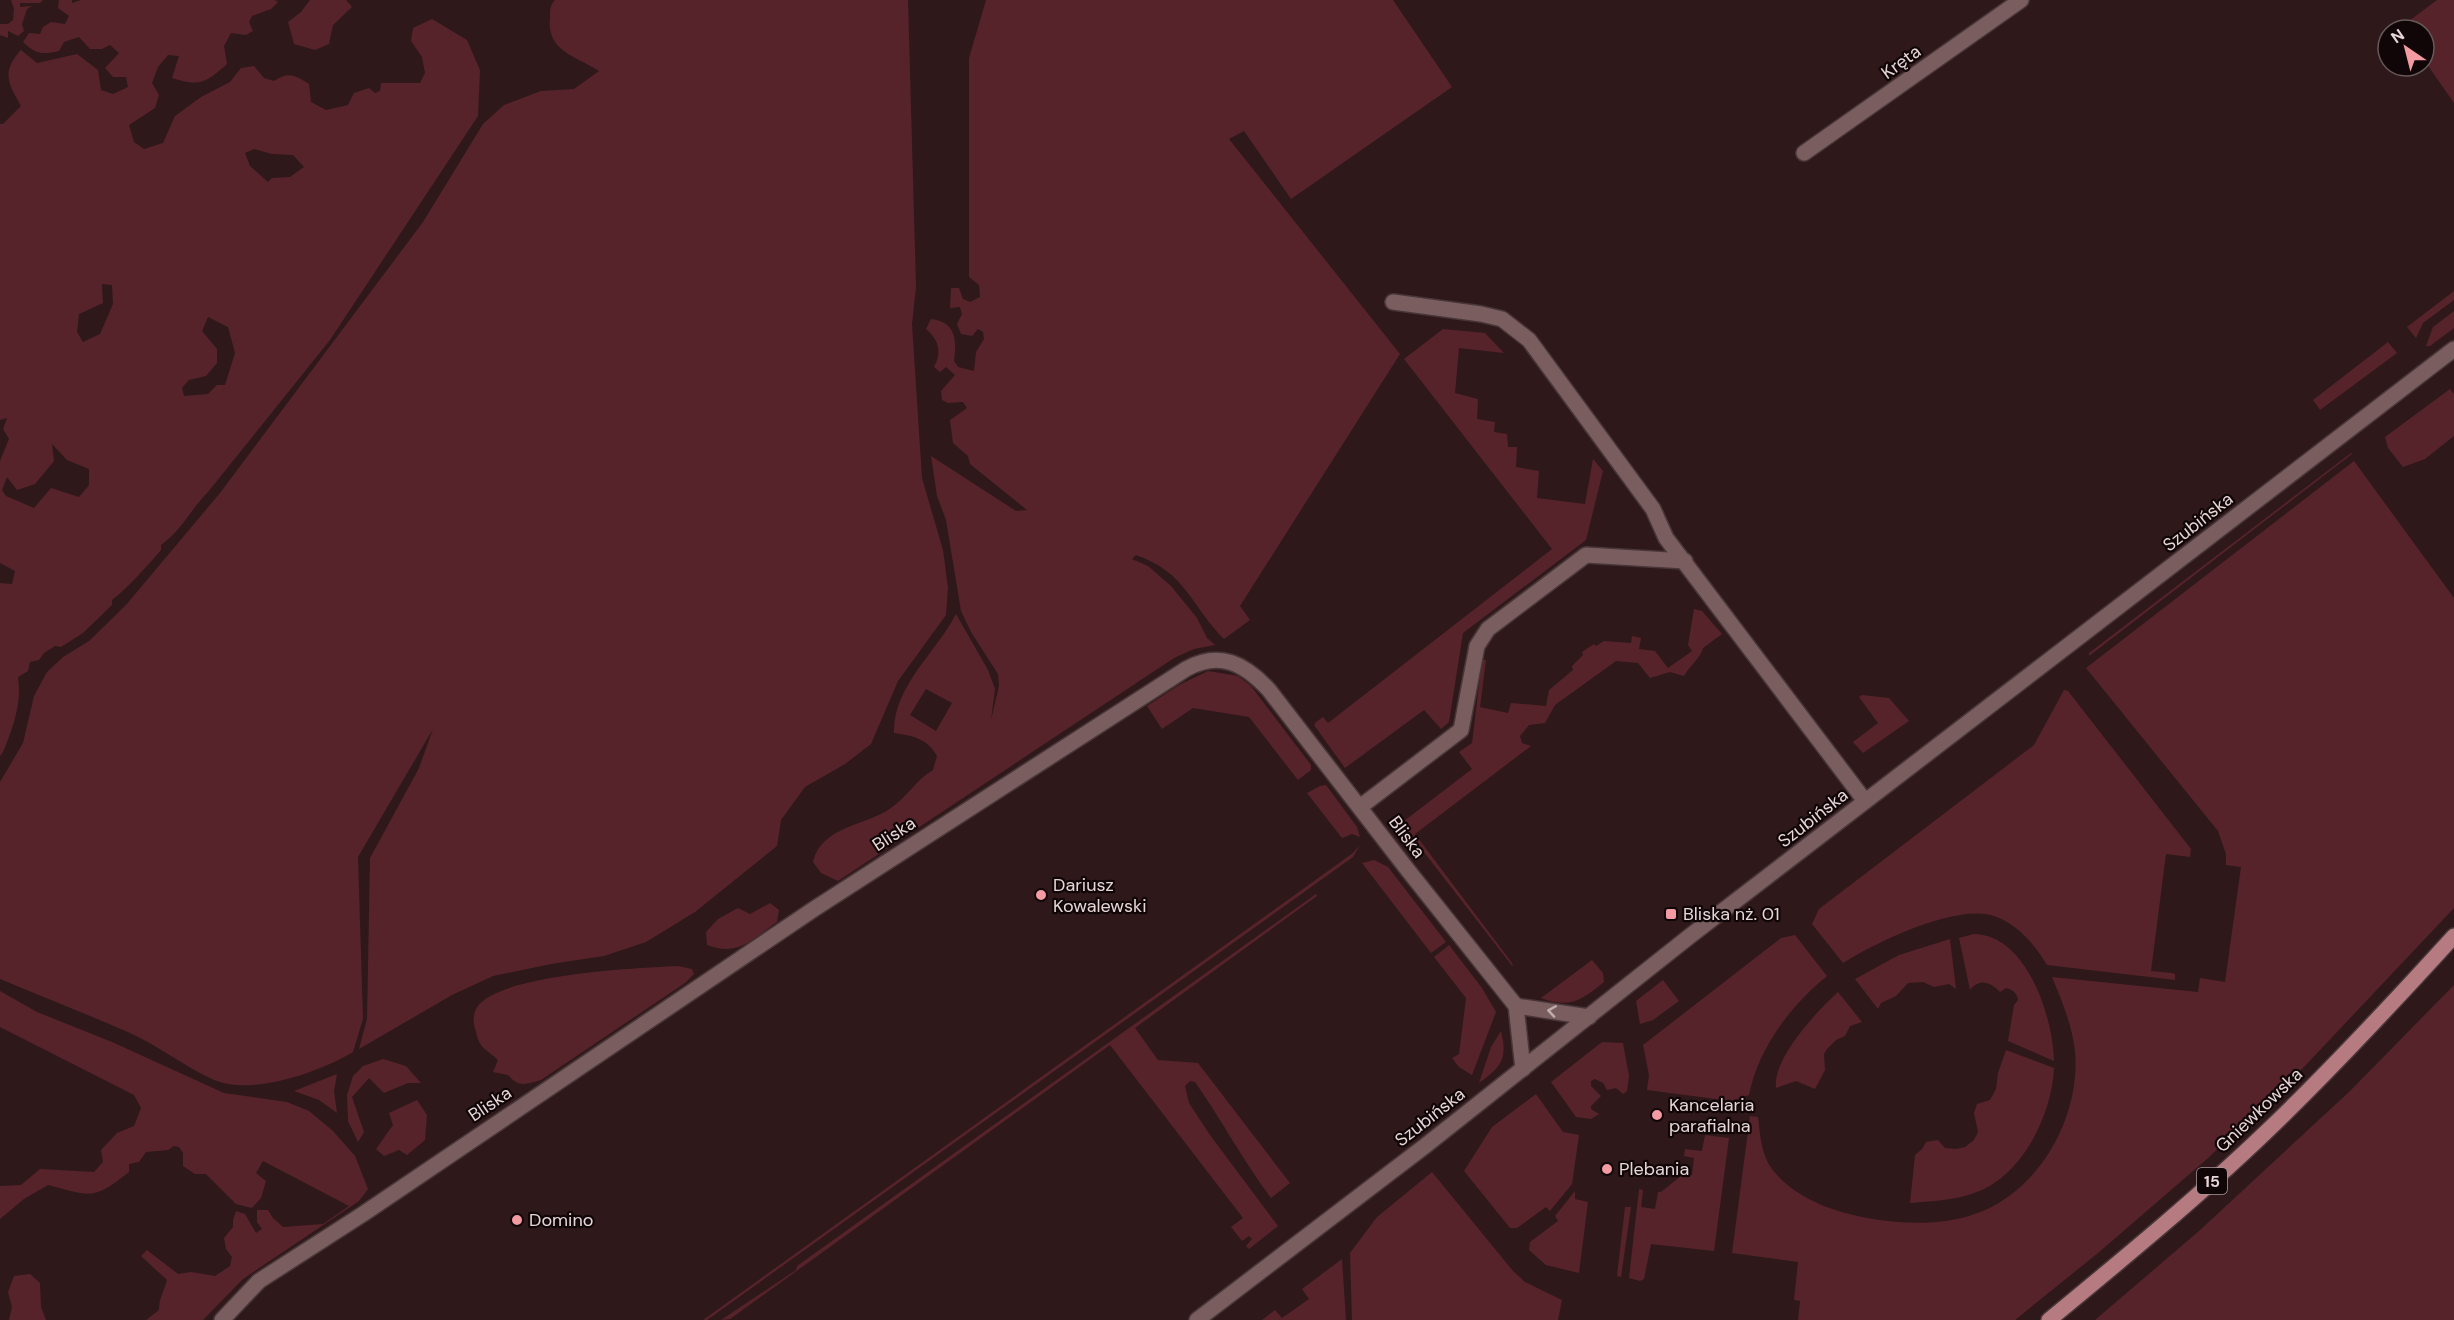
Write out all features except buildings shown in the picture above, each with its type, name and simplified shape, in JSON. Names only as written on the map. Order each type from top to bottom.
[{"type":"main road","name":"Gniewkowska","points":[[2049,1320],[2157,1231],[2264,1134],[2366,1032],[2454,936]]},
{"type":"street","name":"Kręta","points":[[1804,153],[2021,0]]},
{"type":"street","points":[[1393,302],[1502,319],[1529,340],[1653,509],[1666,538],[1865,801]]},
{"type":"street","name":"Szubińska","points":[[1197,1320],[1523,1069],[1865,801],[2454,349]]},
{"type":"street","points":[[1360,807],[1461,730],[1477,646],[1488,629],[1586,555],[1684,561]]},
{"type":"street","name":"Bliska","points":[[222,1320],[259,1281],[363,1214],[814,909],[1194,664],[1209,660],[1230,662],[1258,679],[1516,1006]]},
{"type":"street","points":[[1523,1069],[1516,1006],[1588,1017]]},
{"type":"shaded area","points":[[11,0],[43,0],[40,3],[20,3],[20,7],[32,6],[27,9],[22,24],[24,31],[18,36],[8,31],[8,38],[0,35],[0,24],[8,24],[13,20],[14,9]]},
{"type":"shaded area","points":[[59,0],[72,0],[72,3],[81,0],[275,0],[278,2],[271,9],[252,16],[249,22],[253,31],[246,35],[231,33],[224,46],[227,64],[202,82],[172,78],[179,56],[168,55],[158,67],[152,83],[159,95],[155,108],[129,125],[134,142],[144,149],[163,143],[175,116],[201,97],[230,82],[241,68],[254,66],[264,78],[274,81],[288,75],[300,78],[309,84],[311,102],[326,110],[348,105],[354,93],[369,88],[375,93],[380,91],[381,83],[420,83],[425,73],[422,57],[411,41],[413,28],[432,19],[467,40],[480,70],[478,116],[330,340],[180,527],[161,545],[161,550],[131,583],[112,600],[112,605],[83,633],[61,647],[55,646],[44,653],[39,660],[30,662],[28,671],[18,677],[19,696],[16,715],[0,756],[0,583],[12,584],[15,571],[0,563],[0,461],[9,439],[3,429],[7,418],[0,420],[0,124],[3,124],[21,106],[10,84],[9,71],[21,50],[37,63],[77,54],[98,70],[101,90],[113,94],[128,87],[126,77],[113,77],[105,68],[119,53],[110,45],[102,49],[90,49],[79,37],[64,42],[59,51],[44,53],[31,49],[23,42],[29,33],[40,34],[43,27],[51,22],[65,24],[69,16],[58,8]],"holes":[[[254,149],[272,154],[293,155],[304,167],[290,177],[272,178],[268,182],[250,166],[245,153]],[[102,284],[112,285],[113,304],[100,334],[83,342],[77,332],[79,314],[103,303]],[[208,317],[228,327],[235,353],[225,385],[217,385],[208,394],[184,396],[182,388],[189,380],[206,376],[217,363],[217,349],[202,331]],[[52,444],[67,460],[89,469],[89,485],[79,497],[51,488],[34,508],[6,496],[2,490],[7,477],[17,490],[35,484],[54,461]]]},
{"type":"shaded area","points":[[310,0],[346,0],[352,7],[333,25],[329,44],[315,50],[294,44],[288,22],[301,12]]},
{"type":"shaded area","points":[[555,0],[908,0],[916,287],[912,324],[922,478],[943,550],[948,588],[946,615],[898,681],[871,744],[845,764],[805,787],[781,820],[777,846],[695,912],[646,942],[604,956],[493,976],[452,995],[359,1049],[367,1019],[370,858],[419,768],[433,729],[358,857],[363,1019],[353,1052],[323,1067],[285,1080],[247,1085],[214,1080],[130,1033],[0,979],[0,782],[23,743],[34,696],[47,672],[63,657],[89,641],[126,605],[220,493],[423,222],[483,124],[504,105],[541,91],[574,89],[599,71],[565,52],[553,38],[550,29],[550,12]]},
{"type":"shaded area","points":[[986,0],[1393,0],[1452,87],[1291,199],[1244,131],[1229,139],[1400,354],[1240,606],[1250,620],[1224,639],[1177,581],[1153,562],[1136,555],[1132,559],[1148,566],[1171,586],[1197,618],[1207,638],[1215,645],[1194,649],[1174,658],[838,881],[821,873],[813,862],[825,841],[846,828],[891,808],[933,770],[937,756],[933,750],[919,739],[894,733],[896,716],[900,700],[908,685],[956,614],[988,670],[995,689],[991,720],[999,686],[998,674],[971,632],[961,611],[946,520],[937,496],[931,456],[1016,511],[1027,510],[970,464],[968,456],[953,443],[950,420],[967,408],[963,402],[948,403],[942,400],[941,391],[955,375],[946,367],[940,372],[934,367],[938,356],[938,346],[934,337],[926,329],[931,319],[946,324],[955,339],[954,361],[958,367],[974,371],[976,352],[984,339],[983,332],[978,329],[972,336],[961,334],[957,324],[962,314],[960,307],[950,308],[951,288],[959,288],[963,299],[970,302],[980,297],[979,285],[969,277],[969,58]],"holes":[[[926,689],[952,703],[936,731],[910,715]]]},
{"type":"shaded area","points":[[2437,0],[2454,0],[2454,103],[2436,77],[2436,18],[2413,18]]},
{"type":"shaded area","points":[[2454,291],[2454,300],[2423,323],[2416,338],[2407,327]]},
{"type":"shaded area","points":[[2454,311],[2454,328],[2430,346],[2426,346],[2433,327]]},
{"type":"shaded area","points":[[1443,329],[1485,333],[1504,353],[1459,348],[1455,393],[1478,399],[1477,419],[1495,422],[1494,432],[1507,434],[1508,447],[1517,447],[1516,467],[1539,471],[1537,498],[1585,504],[1593,459],[1603,471],[1586,540],[1463,633],[1449,722],[1441,729],[1424,710],[1345,768],[1314,725],[1316,722],[1323,717],[1328,723],[1552,549],[1404,359]]},
{"type":"shaded area","points":[[2388,342],[2397,353],[2320,410],[2313,400]]},
{"type":"shaded area","points":[[2450,389],[2454,394],[2454,436],[2425,459],[2403,467],[2388,448],[2385,437]]},
{"type":"shaded area","points":[[2352,454],[2089,656],[2089,653]]},
{"type":"shaded area","points":[[2354,461],[2454,598],[2454,908],[2304,1067],[2207,1159],[2098,1253],[2015,1320],[1798,1320],[1800,1301],[1794,1300],[1798,1262],[1732,1253],[1750,1116],[1758,1117],[1763,1150],[1772,1169],[1791,1188],[1815,1202],[1854,1215],[1894,1222],[1921,1223],[1962,1218],[1998,1203],[2018,1189],[2051,1149],[2063,1126],[2071,1101],[2075,1076],[2075,1051],[2069,1022],[2052,977],[2198,992],[2200,978],[2225,982],[2241,867],[2226,865],[2226,854],[2218,831],[2086,668]]},
{"type":"shaded area","points":[[1694,609],[1702,611],[1722,634],[1703,648],[1684,676],[1670,672],[1650,678],[1638,663],[1616,661],[1555,705],[1545,723],[1529,725],[1520,736],[1522,743],[1531,746],[1415,834],[1513,967],[1403,825],[1404,821],[1472,769],[1459,752],[1472,743],[1482,660],[1486,660],[1480,707],[1508,713],[1511,703],[1546,706],[1549,690],[1573,670],[1572,666],[1583,655],[1582,652],[1594,644],[1596,646],[1604,641],[1631,643],[1632,636],[1641,638],[1639,649],[1655,651],[1668,668],[1692,651],[1688,645]]},
{"type":"shaded area","points":[[1208,671],[1238,676],[1251,686],[1311,765],[1311,770],[1298,780],[1249,717],[1193,708],[1162,729],[1147,706],[1179,685]]},
{"type":"shaded area","points":[[2064,690],[2068,691],[2191,849],[2190,857],[2166,854],[2151,971],[2175,974],[2175,980],[2047,965],[2031,943],[2011,924],[1994,916],[1978,913],[1959,915],[1916,927],[1874,945],[1843,963],[1812,924],[1819,909],[2034,745]]},
{"type":"shaded area","points":[[1862,695],[1889,698],[1909,721],[1863,753],[1853,742],[1878,723],[1859,697]]},
{"type":"shaded area","points":[[1326,785],[1357,827],[1360,837],[1352,834],[1342,838],[1307,793]]},
{"type":"shaded area","points":[[1360,845],[1353,857],[707,1320],[703,1320],[1353,853]]},
{"type":"shaded area","points":[[1374,860],[1388,867],[1446,942],[1431,953],[1362,863]]},
{"type":"shaded area","points":[[1316,894],[1317,896],[1135,1028],[1158,1060],[1198,1063],[1290,1183],[1271,1198],[1195,1082],[1190,1081],[1185,1086],[1189,1103],[1210,1135],[1278,1226],[1249,1249],[1246,1246],[1252,1239],[1249,1236],[1242,1241],[1231,1227],[1243,1218],[1110,1045],[730,1319],[721,1320],[796,1270],[797,1266]]},
{"type":"shaded area","points":[[770,903],[779,910],[777,922],[752,940],[728,949],[707,945],[706,932],[718,919],[738,908],[750,914]]},
{"type":"shaded area","points":[[1974,934],[1993,938],[2009,948],[2034,981],[2049,1023],[2054,1061],[2008,1041],[2014,1005],[2018,1000],[2014,992],[2006,988],[2000,992],[1985,983],[1978,984],[1970,990],[1959,938]]},
{"type":"shaded area","points":[[1795,935],[1827,976],[1788,1015],[1768,1045],[1753,1078],[1749,1095],[1731,1101],[1647,1090],[1649,1075],[1643,1045],[1781,938]]},
{"type":"shaded area","points":[[1950,939],[1956,989],[1949,984],[1934,987],[1923,982],[1908,983],[1896,996],[1881,1003],[1878,1009],[1855,979],[1899,955]]},
{"type":"shaded area","points":[[1449,945],[1482,988],[1496,1012],[1472,1075],[1459,1067],[1452,1058],[1459,1054],[1466,998],[1434,957]]},
{"type":"shaded area","points":[[1592,960],[1603,973],[1604,982],[1596,988],[1582,998],[1568,1003],[1541,998]]},
{"type":"shaded area","points":[[678,966],[692,969],[694,974],[685,983],[541,1080],[527,1084],[519,1083],[508,1075],[493,1072],[498,1060],[480,1043],[474,1018],[478,1006],[492,995],[541,980],[572,975]]},
{"type":"shaded area","points":[[1663,980],[1679,1001],[1653,1020],[1640,1024],[1636,1001]]},
{"type":"shaded area","points":[[2454,985],[2454,1320],[2095,1320],[2199,1231],[2350,1091]]},
{"type":"shaded area","points":[[0,991],[37,1012],[112,1042],[224,1093],[287,1102],[309,1111],[333,1131],[355,1156],[368,1189],[359,1201],[243,1279],[203,1320],[146,1320],[159,1310],[167,1280],[141,1256],[147,1250],[178,1274],[191,1272],[215,1276],[230,1266],[232,1257],[226,1249],[224,1238],[233,1227],[236,1211],[245,1214],[256,1233],[262,1229],[257,1222],[257,1210],[268,1210],[283,1227],[323,1224],[349,1206],[263,1161],[256,1173],[266,1181],[261,1198],[252,1208],[236,1204],[206,1174],[195,1174],[183,1166],[183,1153],[179,1147],[174,1146],[168,1150],[146,1152],[139,1162],[129,1164],[129,1172],[99,1192],[91,1194],[74,1192],[48,1185],[24,1199],[0,1219],[0,1186],[21,1185],[40,1169],[94,1172],[103,1162],[101,1150],[117,1133],[134,1126],[141,1108],[134,1095],[0,1027]]},
{"type":"shaded area","points":[[1838,992],[1862,1022],[1850,1026],[1845,1036],[1836,1040],[1827,1049],[1824,1054],[1825,1070],[1815,1089],[1796,1081],[1776,1088],[1781,1063],[1788,1050],[1808,1023]]},
{"type":"shaded area","points":[[1501,1031],[1504,1049],[1501,1062],[1479,1083],[1491,1047]]},
{"type":"shaded area","points":[[1602,1042],[1623,1043],[1629,1076],[1627,1091],[1623,1094],[1616,1088],[1607,1090],[1603,1083],[1595,1079],[1591,1081],[1591,1086],[1601,1096],[1591,1106],[1591,1109],[1599,1114],[1591,1119],[1576,1117],[1551,1082]]},
{"type":"shaded area","points":[[2006,1050],[2054,1068],[2048,1103],[2042,1121],[2023,1154],[2011,1169],[1982,1190],[1956,1198],[1910,1203],[1915,1155],[1926,1142],[1938,1140],[1945,1148],[1956,1149],[1965,1147],[1974,1140],[1978,1132],[1974,1113],[1977,1104],[1990,1100],[1996,1089],[1998,1073]]},
{"type":"shaded area","points":[[383,1059],[406,1066],[421,1083],[408,1083],[384,1093],[369,1078],[352,1097],[364,1132],[358,1142],[348,1121],[347,1095],[353,1076],[363,1066]]},
{"type":"shaded area","points":[[337,1074],[334,1091],[337,1113],[319,1100],[294,1091]]},
{"type":"shaded area","points":[[1536,1094],[1563,1132],[1579,1135],[1572,1184],[1550,1211],[1546,1207],[1517,1228],[1510,1228],[1464,1171],[1492,1127]]},
{"type":"shaded area","points":[[417,1100],[427,1115],[425,1140],[407,1155],[399,1150],[384,1156],[376,1149],[393,1125],[389,1113]]},
{"type":"shaded area","points":[[1705,1135],[1729,1138],[1714,1251],[1651,1244],[1644,1279],[1640,1281],[1629,1278],[1639,1189],[1643,1190],[1641,1207],[1655,1209],[1658,1192],[1681,1176],[1692,1175],[1694,1158],[1684,1156],[1685,1149],[1702,1151]]},
{"type":"shaded area","points":[[1432,1172],[1513,1271],[1525,1282],[1562,1300],[1558,1320],[1352,1320],[1350,1253],[1377,1217]]},
{"type":"shaded area","points":[[1575,1191],[1575,1199],[1588,1202],[1579,1273],[1546,1265],[1529,1250],[1530,1242],[1558,1221],[1555,1216]]},
{"type":"shaded area","points":[[1625,1207],[1631,1207],[1621,1277],[1617,1276]]},
{"type":"shaded area","points":[[1342,1259],[1346,1320],[1262,1320],[1275,1310],[1282,1318],[1309,1299],[1302,1289]]},
{"type":"shaded area","points":[[30,1274],[40,1283],[41,1307],[46,1320],[9,1320],[12,1307],[8,1292],[14,1276]]},
{"type":"place","name":"Dariusz Kowalewski","points":[[1041,895]]},
{"type":"place","name":"Bliska nż. 01","points":[[1671,914]]},
{"type":"place","name":"Kancelaria parafialna","points":[[1657,1115]]},
{"type":"place","name":"Plebania","points":[[1607,1169]]},
{"type":"place","name":"Domino","points":[[517,1220]]}]
